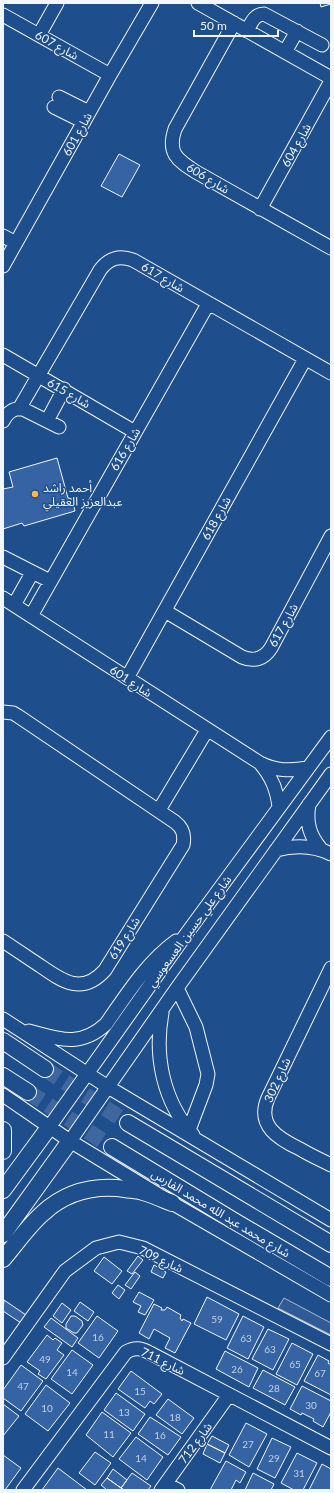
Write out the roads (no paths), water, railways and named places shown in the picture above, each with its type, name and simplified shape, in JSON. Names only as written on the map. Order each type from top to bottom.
[{"type":"main road","points":[[3,1041],[45,1069]]},
{"type":"main road","points":[[3,1076],[28,1092]]},
{"type":"main road","points":[[128,1123],[331,1244]]},
{"type":"main road","points":[[3,1190],[50,1126]]},
{"type":"main road","points":[[3,1130],[3,1151]]},
{"type":"main road","points":[[3,1234],[70,1141]]},
{"type":"main road","name":"شارع محمد عبد الله محمد الفارس","points":[[112,1147],[331,1278]]},
{"type":"main road","points":[[3,1259],[34,1221],[44,1212],[65,1197],[77,1193],[102,1188],[114,1188],[142,1191],[172,1203]]},
{"type":"street","points":[[39,36],[57,3]]},
{"type":"street","name":"شارع 601","points":[[3,266],[86,117],[152,3]]},
{"type":"street","points":[[198,3],[331,79]]},
{"type":"street","points":[[247,31],[255,17],[260,14],[264,14],[322,45]]},
{"type":"street","name":"شارع 607","points":[[3,16],[110,75]]},
{"type":"street","name":"شارع 606","points":[[234,23],[175,129],[172,147],[178,159],[182,163],[260,209],[330,244]]},
{"type":"street","points":[[285,52],[296,31]]},
{"type":"street","name":"شارع 604","points":[[260,209],[331,79]]},
{"type":"street","points":[[57,102],[86,117]]},
{"type":"street","points":[[3,236],[16,243]]},
{"type":"street","name":"شارع 617","points":[[19,409],[100,270],[104,264],[111,259],[118,257],[126,257],[133,260],[331,373]]},
{"type":"street","name":"شارع 616","points":[[31,616],[208,304]]},
{"type":"street","name":"شارع 615","points":[[3,355],[40,375],[135,432]]},
{"type":"street","name":"شارع 618","points":[[127,678],[305,359]]},
{"type":"street","points":[[3,421],[11,411],[19,409],[53,424],[64,390]]},
{"type":"street","name":"شارع 617","points":[[165,611],[242,657],[247,659],[258,659],[271,648],[331,536]]},
{"type":"street","points":[[3,556],[50,581]]},
{"type":"street","points":[[8,602],[32,572]]},
{"type":"street","name":"شارع 601","points":[[8,602],[260,763],[270,768],[280,770],[308,768]]},
{"type":"street","name":"شارع 619","points":[[3,712],[12,713],[18,716],[159,810],[180,826],[185,838],[183,845],[101,975],[90,982],[85,984],[65,982],[3,941]]},
{"type":"street","points":[[159,810],[207,730]]},
{"type":"street","name":"شارع علي حسين العسعوسي","points":[[50,1126],[187,933],[331,737]]},
{"type":"street","name":"شارع 601","points":[[260,763],[271,777],[279,807]]},
{"type":"street","name":"شارع علي حسين العسعوسي","points":[[70,1141],[162,1009],[331,774]]},
{"type":"street","points":[[309,804],[308,818],[310,832],[314,841],[326,851]]},
{"type":"street","points":[[276,850],[294,847],[326,851]]},
{"type":"street","points":[[16,1028],[64,1040],[83,1038],[91,1035],[106,1024],[131,987],[151,963],[162,952],[187,933]]},
{"type":"street","name":"شارع 302","points":[[331,968],[268,1098],[265,1110],[265,1116],[270,1128],[278,1138],[331,1165]]},
{"type":"street","points":[[177,988],[196,1027],[208,1074],[206,1085],[189,1130]]},
{"type":"street","points":[[162,1009],[159,1037],[160,1066],[168,1093],[174,1106],[189,1130],[198,1140]]},
{"type":"street","points":[[3,1019],[108,1087],[331,1220]]},
{"type":"street","points":[[3,1095],[70,1141],[172,1203],[331,1295]]},
{"type":"street","name":"شارع 709","points":[[3,1358],[65,1271],[96,1248],[119,1242],[143,1248],[331,1344]]},
{"type":"street","name":"شارع 711","points":[[23,1490],[126,1352],[134,1348],[142,1349],[150,1353],[331,1448]]},
{"type":"street","name":"شارع 712","points":[[163,1487],[229,1395]]},
{"type":"street","points":[[163,1487],[178,1490]]},
{"type":"tunnel","points":[[45,1069],[128,1123]]},
{"type":"tunnel","points":[[28,1092],[112,1147]]},
{"type":"place","name":"أحمد راشد عبدالعزيز العقيلي","points":[[35,494]]}]
